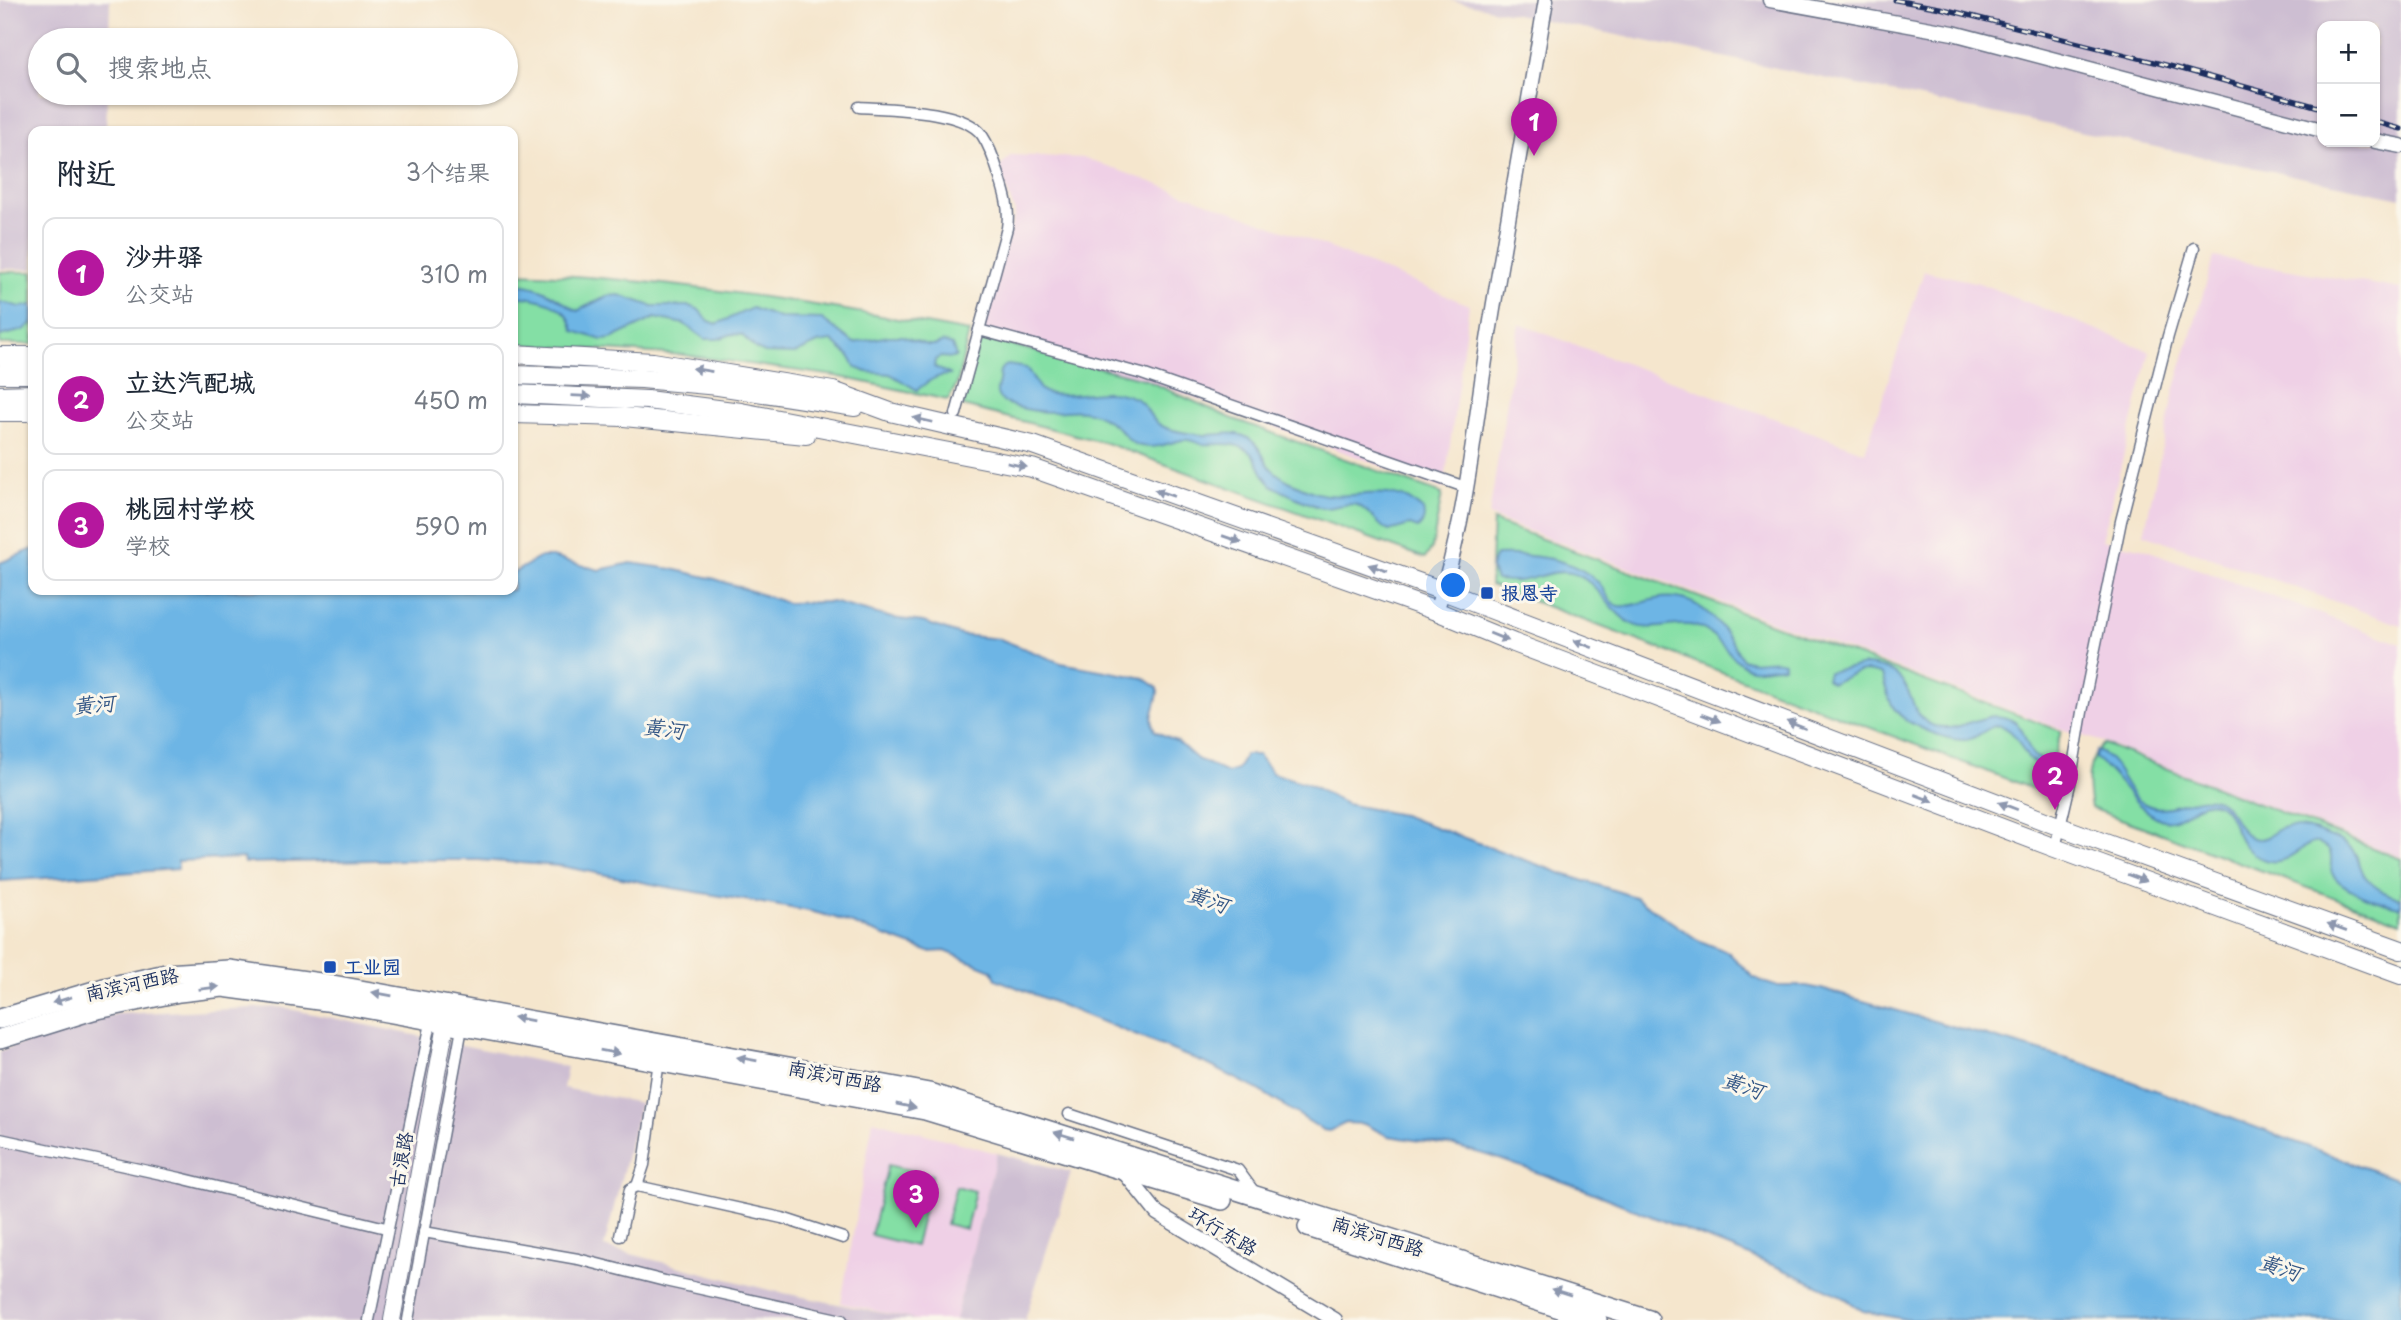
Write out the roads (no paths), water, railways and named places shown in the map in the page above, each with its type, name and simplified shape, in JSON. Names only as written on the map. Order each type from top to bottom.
[{"type":"highway","name":"南滨河西路","points":[[0,1019],[104,988],[166,974],[229,970],[659,1060],[925,1110],[1259,1198],[1649,1320]]},
{"type":"highway","name":"南滨河西路","points":[[0,1039],[93,1010],[179,992],[223,987],[448,1014],[929,1093],[1597,1320]]},
{"type":"main road","points":[[518,354],[666,364],[833,391],[890,412]]},
{"type":"main road","points":[[0,356],[28,356]]},
{"type":"main road","points":[[0,374],[28,374]]},
{"type":"main road","points":[[518,375],[642,379],[718,386],[890,412],[1033,445],[1443,591],[2058,825],[2401,950]]},
{"type":"main road","points":[[0,395],[28,394]]},
{"type":"main road","points":[[518,394],[647,400],[741,412],[1032,468],[1436,611],[2054,848],[2401,975]]},
{"type":"main road","points":[[0,412],[28,412]]},
{"type":"main road","points":[[518,414],[624,417],[819,436],[901,452],[950,452]]},
{"type":"main road","name":"古浪路","points":[[392,1320],[448,1014]]},
{"type":"street","points":[[1436,611],[1459,529],[1488,337],[1546,0]]},
{"type":"street","points":[[1770,0],[1953,33],[2317,129]]},
{"type":"street","points":[[859,107],[939,113],[967,124],[981,133],[1008,202],[1009,214],[956,414]]},
{"type":"street","points":[[2380,142],[2401,146]]},
{"type":"street","points":[[2054,848],[2070,784],[2121,521],[2168,336],[2194,248]]},
{"type":"street","points":[[979,330],[1142,374],[1465,487]]},
{"type":"street","points":[[369,1320],[387,1228],[448,1014]]},
{"type":"street","points":[[408,1320],[425,1232],[448,1014]]},
{"type":"street","points":[[637,1186],[644,1165],[659,1060]]},
{"type":"street","points":[[1069,1114],[1238,1170],[1259,1198]]},
{"type":"street","points":[[0,1139],[180,1178],[387,1228]]},
{"type":"street","name":"环行东路","points":[[1118,1159],[1157,1213],[1335,1320]]},
{"type":"street","points":[[620,1236],[630,1189],[637,1186],[782,1217],[843,1238]]},
{"type":"street","points":[[425,1232],[578,1259],[842,1320]]},
{"type":"water","points":[[518,284],[540,289],[577,311],[607,296],[619,295],[652,306],[689,306],[698,309],[709,321],[717,324],[752,308],[779,318],[822,319],[854,343],[902,336],[927,345],[943,342],[952,345],[956,356],[935,360],[934,367],[951,375],[936,377],[917,390],[890,374],[856,368],[849,356],[832,341],[818,343],[794,354],[765,353],[756,349],[742,335],[705,339],[684,324],[655,318],[611,339],[602,340],[574,331],[562,310],[527,297],[518,297]]},
{"type":"water","points":[[0,302],[21,307],[28,306],[28,326],[0,336]]},
{"type":"water","points":[[1008,365],[1026,368],[1039,388],[1046,393],[1119,393],[1135,398],[1159,424],[1168,428],[1202,435],[1243,436],[1255,444],[1273,471],[1298,486],[1330,495],[1398,496],[1423,510],[1423,522],[1418,528],[1410,525],[1389,531],[1357,505],[1325,508],[1307,502],[1272,485],[1266,480],[1250,452],[1234,445],[1202,444],[1185,440],[1146,447],[1130,441],[1111,422],[1092,413],[1080,410],[1046,412],[1007,404],[997,392],[1000,371]]},
{"type":"water","name":"黄河","points":[[28,551],[28,595],[518,595],[518,570],[541,557],[552,557],[599,570],[631,563],[715,579],[787,603],[832,602],[892,618],[923,622],[961,635],[1000,639],[1061,663],[1144,678],[1158,688],[1152,720],[1155,731],[1178,742],[1197,759],[1227,773],[1237,770],[1245,755],[1258,755],[1272,773],[1308,784],[1346,804],[1402,815],[1566,875],[1635,897],[1698,940],[1728,952],[1753,977],[1766,983],[1821,989],[2085,1064],[2401,1181],[2401,1320],[1909,1320],[1863,1311],[1840,1295],[1782,1269],[1581,1188],[1491,1156],[1454,1146],[1388,1136],[1364,1124],[1346,1123],[1329,1131],[1323,1130],[1259,1090],[1209,1065],[996,979],[992,970],[945,951],[929,952],[809,911],[561,866],[479,860],[244,863],[243,858],[178,861],[178,869],[0,881],[0,563]]},
{"type":"water","points":[[1496,555],[1523,555],[1564,563],[1588,574],[1619,606],[1656,599],[1685,600],[1697,605],[1718,623],[1742,659],[1753,662],[1779,661],[1784,662],[1784,666],[1752,669],[1745,666],[1713,636],[1698,627],[1681,625],[1646,628],[1630,623],[1588,581],[1570,573],[1557,572],[1518,581],[1496,580],[1491,568]]},
{"type":"water","points":[[1865,665],[1896,675],[1904,684],[1918,713],[1925,721],[1937,727],[1957,727],[1996,716],[2015,722],[2031,753],[2043,759],[2053,759],[2051,766],[2033,762],[2016,738],[2004,727],[1991,727],[1970,739],[1962,740],[1941,736],[1920,727],[1893,707],[1882,675],[1862,671],[1832,683],[1826,679],[1828,672]]},
{"type":"water","points":[[2096,751],[2110,760],[2131,792],[2145,804],[2163,808],[2209,798],[2223,804],[2251,837],[2263,838],[2281,829],[2297,827],[2340,840],[2354,851],[2363,873],[2372,884],[2401,898],[2401,907],[2374,899],[2344,885],[2332,873],[2330,852],[2322,845],[2308,845],[2285,859],[2276,861],[2254,855],[2241,840],[2230,816],[2219,805],[2204,803],[2175,819],[2160,819],[2133,799],[2112,773],[2095,758]]},
{"type":"railway","points":[[1895,0],[1940,8],[2174,67],[2317,107]]},
{"type":"railway","points":[[2380,123],[2401,129]]},
{"type":"place","name":"沙井驿","points":[[1534,156]]},
{"type":"place","name":"报恩寺","points":[[1487,593]]},
{"type":"place","name":"立达汽配城","points":[[2055,810]]},
{"type":"place","name":"工业园","points":[[330,967]]},
{"type":"place","name":"桃园村学校","points":[[916,1228]]}]
